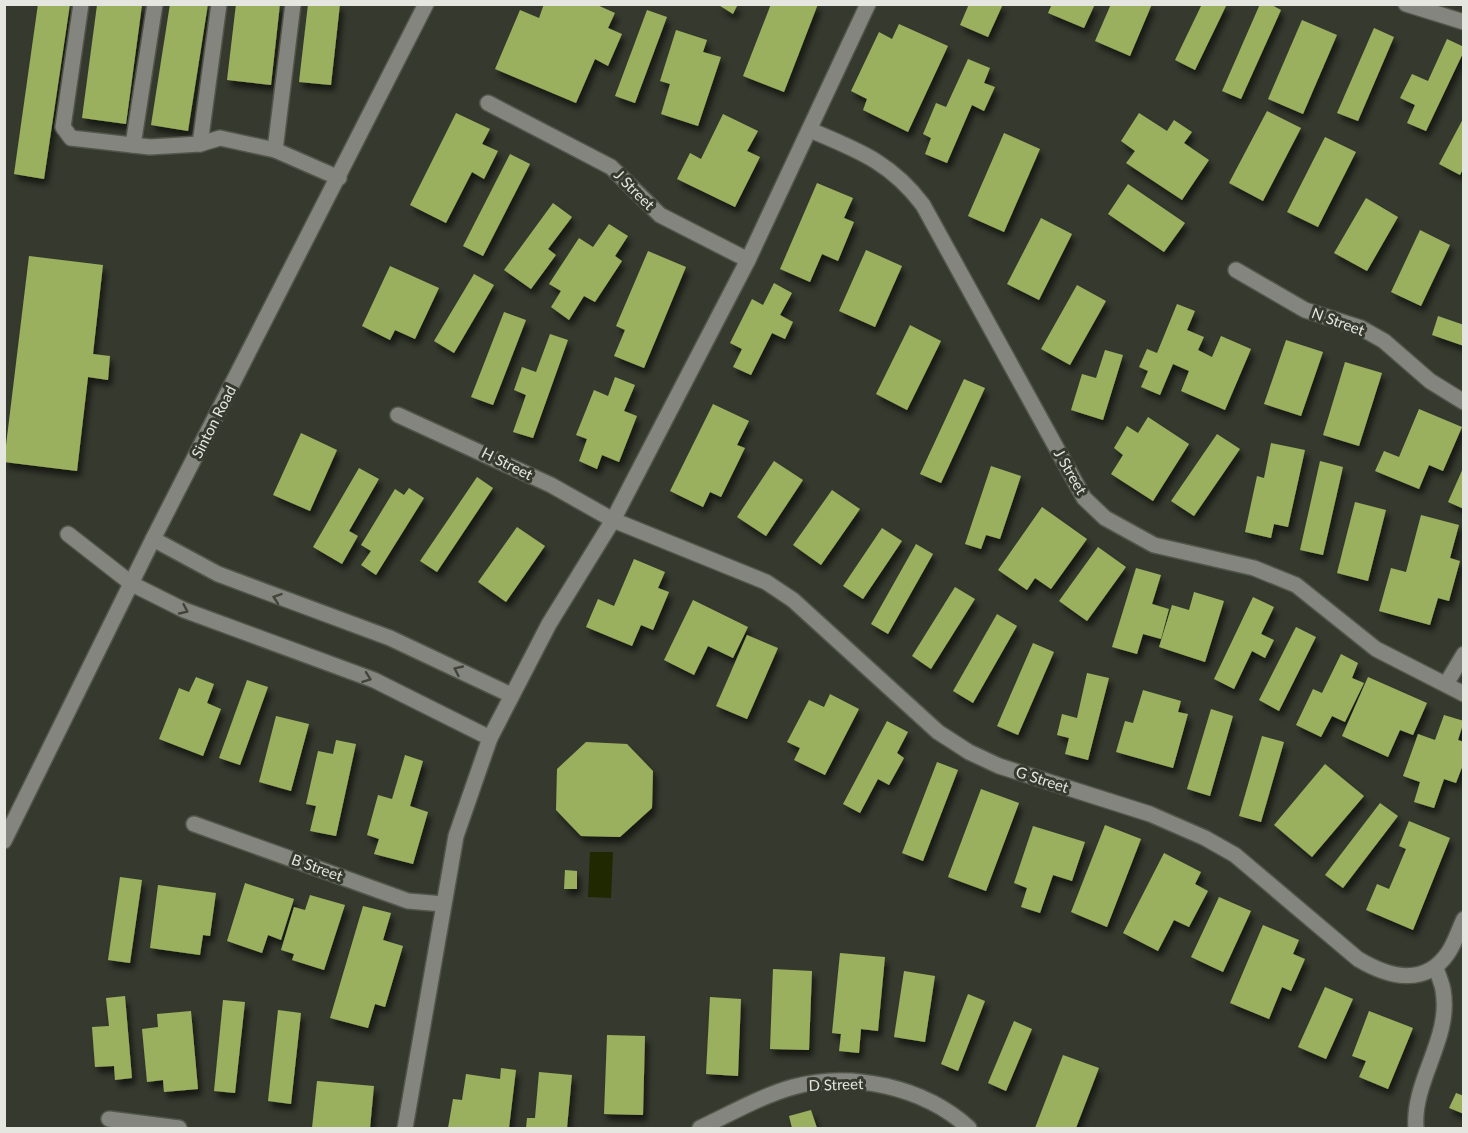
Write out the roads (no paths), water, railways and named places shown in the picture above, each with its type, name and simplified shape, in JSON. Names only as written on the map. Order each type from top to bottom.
[{"type":"street","points":[[81,4],[63,127],[71,138],[150,147],[200,144],[220,138],[275,150],[339,178]]},
{"type":"street","points":[[133,145],[155,4]]},
{"type":"street","points":[[200,144],[219,4]]},
{"type":"street","points":[[275,150],[293,4]]},
{"type":"street","name":"Sinton Road","points":[[4,842],[153,539],[426,4]]},
{"type":"street","points":[[405,1128],[412,1079],[438,948],[442,903],[456,836],[490,738],[549,624],[613,520],[748,260],[868,4]]},
{"type":"street","points":[[1406,4],[1464,22]]},
{"type":"street","name":"J Street","points":[[488,103],[611,167],[660,215],[748,260]]},
{"type":"street","name":"J Street","points":[[810,130],[873,157],[909,186],[923,205],[1084,498],[1105,518],[1154,545],[1276,575],[1296,585],[1376,649],[1446,684]]},
{"type":"street","name":"N Street","points":[[1236,270],[1305,310],[1338,320],[1376,337],[1430,381],[1464,402]]},
{"type":"street","name":"H Street","points":[[398,416],[551,485],[613,520]]},
{"type":"street","name":"G Street","points":[[613,520],[739,570],[793,600],[938,732],[969,752],[999,766],[1150,814],[1205,838],[1235,855],[1358,958],[1376,970],[1395,976],[1415,976],[1436,968]]},
{"type":"street","points":[[68,534],[132,584],[214,624],[374,680],[490,738]]},
{"type":"street","points":[[153,539],[218,574],[390,638],[511,695]]},
{"type":"street","points":[[1464,654],[1446,684],[1464,694]]},
{"type":"street","name":"B Street","points":[[194,824],[408,901],[442,903]]},
{"type":"street","points":[[1416,1128],[1416,1110],[1443,1016],[1443,991],[1436,968],[1449,952],[1464,918]]},
{"type":"street","name":"D Street","points":[[700,1128],[793,1087],[845,1082],[874,1084],[904,1090],[956,1117],[969,1128]]},
{"type":"street","points":[[109,1119],[179,1128]]}]
